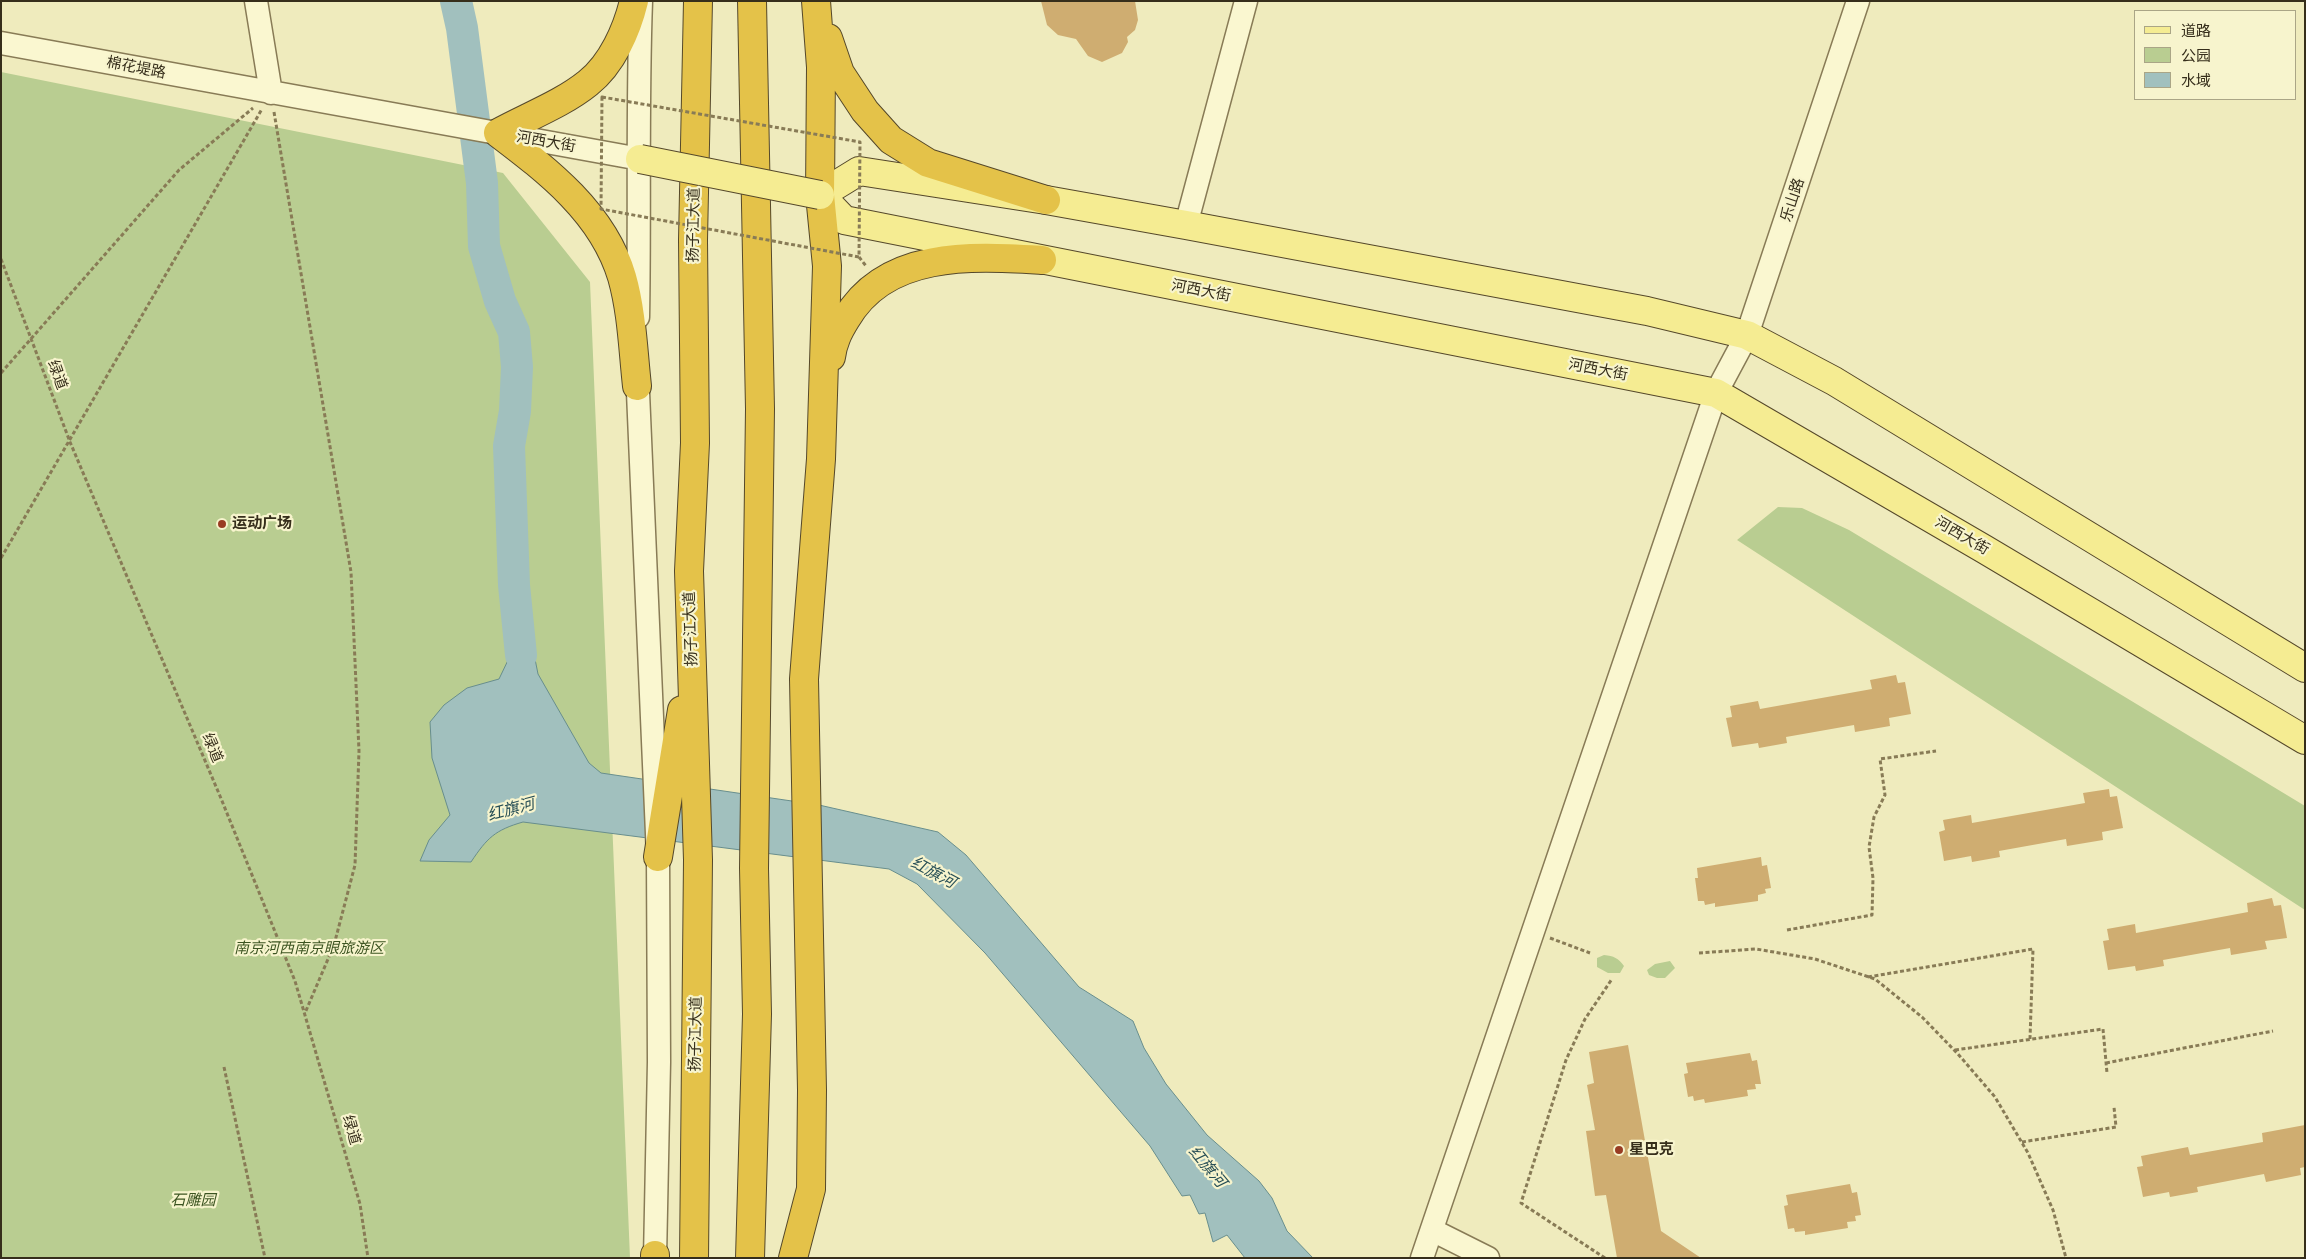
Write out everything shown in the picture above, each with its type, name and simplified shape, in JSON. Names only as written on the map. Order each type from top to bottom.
[{"type":"highway","points":[[634,1],[627,28],[604,65],[589,82],[566,98],[497,132],[551,173],[582,207],[606,240],[622,277],[632,331],[636,386]]},
{"type":"highway","name":"扬子江大道","points":[[694,1258],[698,860],[673,768],[691,652],[689,572],[695,442],[693,240],[698,1]]},
{"type":"highway","points":[[750,1258],[757,1014],[754,868],[760,409],[752,1]]},
{"type":"highway","points":[[793,1258],[811,1189],[812,1090],[804,679],[821,459],[827,266],[820,195],[821,67],[816,1]]},
{"type":"highway","points":[[816,1],[840,73],[865,110],[891,140],[928,163],[1046,200]]},
{"type":"highway","points":[[822,403],[834,340],[855,303],[871,288],[896,273],[923,264],[948,259],[988,257],[1042,260]]},
{"type":"highway","points":[[658,856],[673,768]]},
{"type":"main road","name":"河西大街","points":[[640,159],[820,195],[844,220],[1716,393],[1984,549],[2305,740]]},
{"type":"main road","points":[[820,195],[859,171],[1186,224],[1647,310],[1746,335],[1834,380],[2305,668]]},
{"type":"street","points":[[256,1],[270,93]]},
{"type":"street","points":[[642,1],[638,66],[640,159],[636,386],[673,768]]},
{"type":"street","points":[[1186,224],[1246,1]]},
{"type":"street","name":"乐山路","points":[[1422,1258],[1716,393],[1746,335],[1858,1]]},
{"type":"street","name":"棉花堤路","points":[[1,43],[270,93]]},
{"type":"street","name":"河西大街","points":[[270,93],[640,159]]},
{"type":"street","points":[[655,1257],[659,1062],[658,856]]},
{"type":"street","points":[[804,1258],[811,1189]]},
{"type":"street","points":[[1432,1230],[1488,1258]]},
{"type":"path","points":[[1,373],[32,340],[179,170],[270,93]]},
{"type":"path","points":[[1,558],[70,442],[270,93]]},
{"type":"path","points":[[270,93],[351,572],[359,751],[355,865],[334,945],[305,1014]]},
{"type":"path","name":"绿道","points":[[1,259],[70,442],[220,796],[295,980],[360,1204],[368,1258]]},
{"type":"path","points":[[1787,930],[1872,914],[1873,878],[1869,847],[1874,817],[1885,795],[1880,759],[1936,751]]},
{"type":"path","points":[[1534,931],[1590,953]]},
{"type":"path","points":[[1867,977],[2033,948],[2030,1039]]},
{"type":"path","points":[[1700,953],[1756,949],[1815,959],[1875,980],[1922,1017],[1955,1050],[1995,1097],[2022,1142],[2053,1210],[2066,1258]]},
{"type":"path","points":[[1606,1258],[1521,1203],[1566,1060],[1585,1019],[1612,979]]},
{"type":"path","points":[[1955,1050],[2103,1029],[2107,1073]]},
{"type":"path","points":[[2106,1062],[2273,1031]]},
{"type":"path","points":[[224,1067],[265,1258]]},
{"type":"path","points":[[2022,1142],[2116,1127],[2114,1106]]},
{"type":"green space","name":"南京河西南京眼旅游区","points":[[1,72],[503,173],[590,282],[630,1258],[1,1258]]},
{"type":"green space","points":[[1778,507],[1802,508],[1849,530],[2305,806],[2305,910],[1737,540]]},
{"type":"green space","points":[[1604,955],[1616,958],[1622,963],[1624,966],[1620,973],[1608,973],[1597,967],[1597,958]]},
{"type":"green space","points":[[1670,961],[1675,968],[1665,978],[1649,975],[1647,970],[1655,964]]},
{"type":"water","name":"红旗河","points":[[509,611],[526,614],[538,674],[589,763],[601,773],[819,805],[938,832],[966,855],[1079,987],[1133,1021],[1144,1048],[1166,1084],[1207,1135],[1259,1181],[1272,1198],[1287,1231],[1313,1258],[1245,1258],[1227,1235],[1213,1242],[1205,1213],[1199,1214],[1190,1195],[1182,1196],[1150,1146],[985,953],[917,884],[889,869],[523,822],[498,832],[487,841],[471,862],[420,861],[429,840],[450,815],[432,758],[430,722],[444,705],[467,688],[499,679],[511,654]]},
{"type":"building","points":[[1041,1],[1135,1],[1138,20],[1135,30],[1127,37],[1128,42],[1122,53],[1102,62],[1088,56],[1076,39],[1058,35],[1047,25]]},
{"type":"building","points":[[1896,675],[1898,683],[1905,682],[1911,714],[1889,718],[1890,726],[1855,732],[1854,725],[1786,737],[1787,743],[1759,748],[1758,743],[1732,747],[1726,718],[1732,717],[1730,706],[1758,701],[1760,709],[1872,689],[1870,680]]},
{"type":"building","points":[[2109,789],[2110,797],[2117,796],[2123,828],[2102,832],[2103,840],[2067,846],[2066,839],[1999,851],[2000,857],[1972,862],[1971,856],[1944,861],[1939,832],[1945,830],[1943,820],[1971,815],[1972,823],[2085,803],[2083,793]]},
{"type":"building","points":[[1761,857],[1762,866],[1767,865],[1771,888],[1765,889],[1766,893],[1758,895],[1758,901],[1715,907],[1715,903],[1705,905],[1704,901],[1698,901],[1695,878],[1698,878],[1697,868]]},
{"type":"building","points":[[2272,898],[2274,906],[2281,905],[2287,938],[2265,941],[2267,949],[2231,955],[2230,948],[2163,960],[2164,966],[2136,971],[2135,966],[2108,970],[2103,941],[2109,940],[2107,929],[2135,924],[2136,933],[2248,912],[2247,903]]},
{"type":"building","points":[[1628,1045],[1661,1231],[1701,1258],[1617,1258],[1606,1195],[1595,1196],[1586,1131],[1595,1130],[1587,1085],[1594,1083],[1589,1052]]},
{"type":"building","points":[[1750,1053],[1752,1061],[1757,1060],[1761,1084],[1755,1084],[1756,1089],[1747,1090],[1748,1096],[1705,1103],[1704,1099],[1694,1101],[1693,1096],[1688,1097],[1684,1074],[1688,1073],[1686,1063]]},
{"type":"building","points":[[2305,1125],[2305,1167],[2300,1168],[2301,1175],[2266,1182],[2264,1174],[2197,1187],[2198,1192],[2170,1197],[2169,1192],[2143,1197],[2137,1167],[2143,1166],[2141,1156],[2188,1147],[2190,1155],[2263,1142],[2262,1133]]},
{"type":"building","points":[[1850,1184],[1852,1193],[1857,1192],[1861,1215],[1855,1216],[1856,1221],[1847,1222],[1848,1228],[1805,1235],[1805,1231],[1795,1232],[1794,1228],[1788,1229],[1784,1206],[1788,1205],[1786,1195]]},
{"type":"waterway","points":[[456,1],[462,28],[482,183],[484,246],[500,301],[514,332],[517,367],[515,411],[509,446],[514,585],[521,655]]},
{"type":"place","name":"运动广场","points":[[222,524]]},
{"type":"place","name":"星巴克","points":[[1619,1150]]},
{"type":"park label","name":"石雕园","points":[[193,1201]]}]
